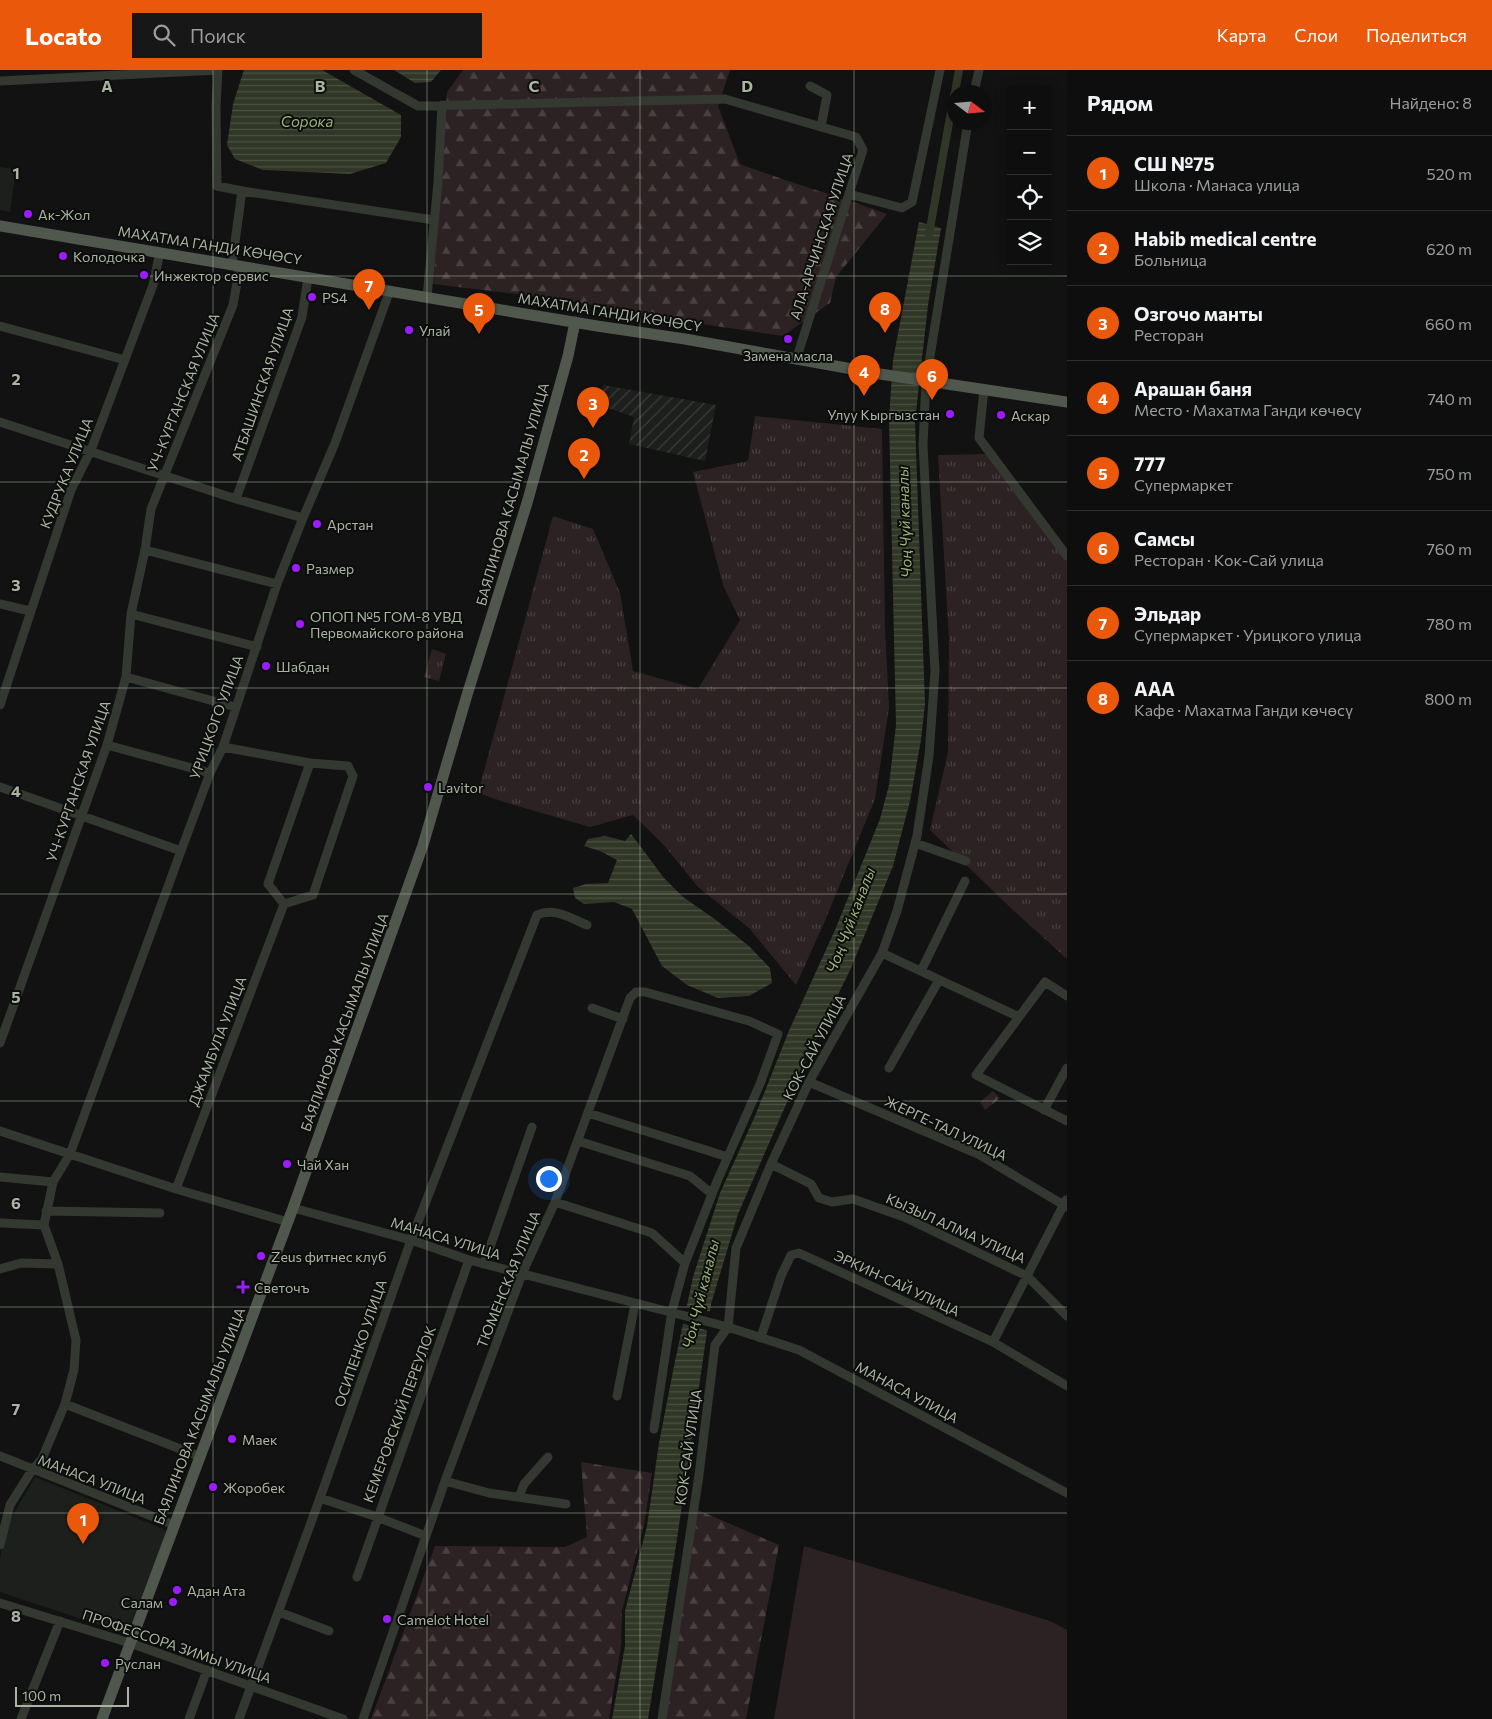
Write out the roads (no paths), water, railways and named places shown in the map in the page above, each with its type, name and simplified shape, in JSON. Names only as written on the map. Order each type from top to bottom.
[{"type":"main road","name":"МАХАТМА ГАНДИ КӨЧӨСҮ","points":[[0,226],[685,339],[880,374],[1067,402]]},
{"type":"main road","name":"БАЯЛИНОВА КАСЫМАЛЫ УЛИЦА","points":[[102,1719],[288,1222],[423,845],[467,695],[527,503],[568,356],[575,322]]},
{"type":"street","points":[[0,76],[103,70]]},
{"type":"street","points":[[0,81],[218,70],[216,107],[218,186],[434,220]]},
{"type":"street","name":"АЛА-АРЧИНСКАЯ УЛИЦА","points":[[354,70],[418,106],[726,99],[856,137],[863,150],[796,360]]},
{"type":"street","points":[[849,194],[902,208],[912,202],[940,70]]},
{"type":"street","points":[[975,85],[978,70]]},
{"type":"street","points":[[810,86],[827,95],[821,127]]},
{"type":"street","points":[[427,297],[442,105]]},
{"type":"street","name":"КОК-САЙ УЛИЦА","points":[[662,1719],[699,1474],[715,1345],[728,1327],[736,1248],[770,1164],[809,1082],[882,953],[897,911],[915,843],[929,756],[935,671],[923,445],[926,381],[967,130]]},
{"type":"street","name":"УЧ-КУРГАНСКАЯ УЛИЦА","points":[[0,1044],[81,814],[108,744],[126,677],[130,614],[146,550],[151,509],[232,305],[242,191]]},
{"type":"street","name":"КУДРУКА УЛИЦА","points":[[0,705],[71,490],[91,450],[125,360],[153,285],[160,252]]},
{"type":"street","name":"АТБАШИНСКАЯ УЛИЦА","points":[[236,499],[302,317],[308,277]]},
{"type":"street","name":"УРИЦКОГО УЛИЦА","points":[[70,1154],[210,773],[223,747],[277,584],[302,518],[335,443],[390,290]]},
{"type":"street","points":[[0,326],[125,360]]},
{"type":"street","points":[[984,389],[978,438],[1067,556]]},
{"type":"street","points":[[0,422],[91,450],[236,499],[302,518]]},
{"type":"street","points":[[146,550],[277,584]]},
{"type":"street","points":[[0,604],[30,611]]},
{"type":"street","points":[[130,614],[257,647]]},
{"type":"street","points":[[126,677],[235,707]]},
{"type":"street","points":[[108,744],[210,773]]},
{"type":"street","points":[[223,747],[310,763],[348,766],[353,776],[313,895],[284,904],[268,884],[310,763]]},
{"type":"street","points":[[0,786],[181,851]]},
{"type":"street","points":[[915,843],[966,861]]},
{"type":"street","points":[[921,971],[965,881]]},
{"type":"street","name":"ДЖАМБУЛА УЛИЦА","points":[[176,1189],[284,904]]},
{"type":"street","name":"ОСИПЕНКО УЛИЦА","points":[[238,1719],[279,1612],[411,1240],[537,915],[546,911],[554,911],[587,926]]},
{"type":"street","points":[[882,953],[1019,1017]]},
{"type":"street","points":[[889,1068],[939,980]]},
{"type":"street","points":[[1067,996],[1045,982],[976,1075],[1067,1121]]},
{"type":"street","name":"ТЮМЕНСКАЯ УЛИЦА","points":[[363,1719],[445,1481],[522,1274],[555,1202],[630,998],[636,992],[645,992],[749,1021],[778,1034],[760,1084],[728,1157]]},
{"type":"street","points":[[592,1008],[623,1018]]},
{"type":"street","points":[[1044,1110],[1067,1068]]},
{"type":"street","name":"ЖЕРГЕ-ТАЛ УЛИЦА","points":[[809,1082],[978,1154],[1066,1204]]},
{"type":"street","points":[[588,1113],[728,1157],[685,1263],[654,1429]]},
{"type":"street","points":[[484,1264],[532,1128]]},
{"type":"street","points":[[0,1131],[176,1189],[288,1222]]},
{"type":"street","points":[[578,1141],[690,1176],[712,1194]]},
{"type":"street","points":[[0,1545],[10,1505],[32,1470],[42,1459],[65,1404],[74,1370],[76,1340],[58,1264],[44,1225],[53,1182],[70,1154]]},
{"type":"street","name":"КЫЗЫЛ АЛМА УЛИЦА","points":[[770,1164],[811,1184],[819,1198],[832,1202],[853,1199],[904,1217],[1028,1276],[1067,1316]]},
{"type":"street","points":[[0,1177],[53,1182]]},
{"type":"street","points":[[555,1202],[652,1233],[685,1263]]},
{"type":"street","points":[[993,1342],[1066,1204]]},
{"type":"street","name":"МАНАСА УЛИЦА","points":[[293,1208],[411,1240],[469,1260],[635,1304],[675,1312],[799,1350],[1067,1493]]},
{"type":"street","points":[[46,1211],[160,1213]]},
{"type":"street","points":[[0,1223],[44,1225]]},
{"type":"street","name":"ЭРКИН-САЙ УЛИЦА","points":[[761,1337],[781,1276],[791,1255],[799,1253],[993,1342],[1067,1386]]},
{"type":"street","name":"КЕМЕРОВСКИЙ ПЕРЕУЛОК","points":[[357,1577],[469,1260]]},
{"type":"street","points":[[0,1269],[20,1263],[58,1264]]},
{"type":"street","points":[[617,1396],[635,1304]]},
{"type":"street","points":[[65,1404],[201,1457]]},
{"type":"street","name":"МАНАСА УЛИЦА","points":[[0,1456],[174,1525]]},
{"type":"street","points":[[519,1497],[524,1484],[548,1457]]},
{"type":"street","points":[[445,1481],[488,1492],[566,1504]]},
{"type":"street","points":[[320,1498],[426,1536]]},
{"type":"street","name":"ПРОФЕССОРА ЗИМЫ УЛИЦА","points":[[0,1603],[130,1643],[343,1719]]},
{"type":"street","points":[[279,1612],[329,1632]]},
{"type":"street","points":[[21,1719],[60,1622]]},
{"type":"street","points":[[189,1719],[207,1670]]},
{"type":"street","points":[[314,1719],[317,1710]]},
{"type":"water","name":"Сорока","points":[[244,70],[322,70],[401,115],[401,137],[386,163],[350,174],[263,170],[235,159],[227,145],[233,104]]},
{"type":"water","points":[[394,70],[441,70],[431,82],[415,83]]},
{"type":"water","points":[[919,222],[941,228],[928,305],[915,421],[925,704],[921,740],[910,801],[893,866],[851,968],[799,1075],[738,1214],[711,1304],[677,1539],[648,1719],[612,1719],[625,1646],[625,1611],[647,1526],[659,1443],[693,1277],[720,1193],[755,1116],[788,1033],[835,930],[880,819],[889,785],[896,725],[889,419],[893,360]]},
{"type":"water","points":[[631,834],[664,878],[683,897],[749,946],[770,968],[772,983],[749,996],[718,998],[687,985],[662,966],[632,909],[614,902],[584,904],[575,898],[573,888],[586,884],[608,883],[617,860],[600,851],[584,846],[588,839],[605,836],[625,841]]},
{"type":"waterway","name":"Чоң Чүй каналы","points":[[956,85],[959,70]]},
{"type":"waterway","name":"Чоң Чүй каналы","points":[[929,234],[948,130]]},
{"type":"place","name":"Ак-Жол","points":[[28,214]]},
{"type":"place","name":"Колодочка","points":[[63,256]]},
{"type":"place","name":"Инжектор сервис","points":[[144,275]]},
{"type":"place","name":"PS4","points":[[312,297]]},
{"type":"place","name":"Эльдар","points":[[369,310]]},
{"type":"place","name":"Улай","points":[[409,330]]},
{"type":"place","name":"ААА","points":[[885,333]]},
{"type":"place","name":"777","points":[[479,334]]},
{"type":"place","name":"Замена масла","points":[[788,339]]},
{"type":"place","name":"Арашан баня","points":[[864,396]]},
{"type":"place","name":"Самсы","points":[[932,400]]},
{"type":"place","name":"Улуу Кыргызстан","points":[[950,414]]},
{"type":"place","name":"Аскар","points":[[1001,415]]},
{"type":"place","name":"Озгочо манты","points":[[593,428]]},
{"type":"place","name":"Habib medical centre","points":[[584,479]]},
{"type":"place","name":"Арстан","points":[[317,524]]},
{"type":"place","name":"Размер","points":[[296,568]]},
{"type":"place","name":"ОПОП №5 ГОМ-8 УВД Первомайского района","points":[[300,624]]},
{"type":"place","name":"Шабдан","points":[[266,666]]},
{"type":"place","name":"Lavitor","points":[[428,787]]},
{"type":"place","name":"Чай Хан","points":[[287,1164]]},
{"type":"place","name":"Zeus фитнес клуб","points":[[261,1256]]},
{"type":"place","name":"Светочъ","points":[[243,1287]]},
{"type":"place","name":"Маек","points":[[232,1439]]},
{"type":"place","name":"Жоробек","points":[[213,1487]]},
{"type":"place","name":"СШ №75","points":[[83,1544]]},
{"type":"place","name":"Адан Ата","points":[[177,1590]]},
{"type":"place","name":"Салам","points":[[173,1602]]},
{"type":"place","name":"Camelot Hotel","points":[[387,1619]]},
{"type":"place","name":"Руслан","points":[[105,1663]]}]
